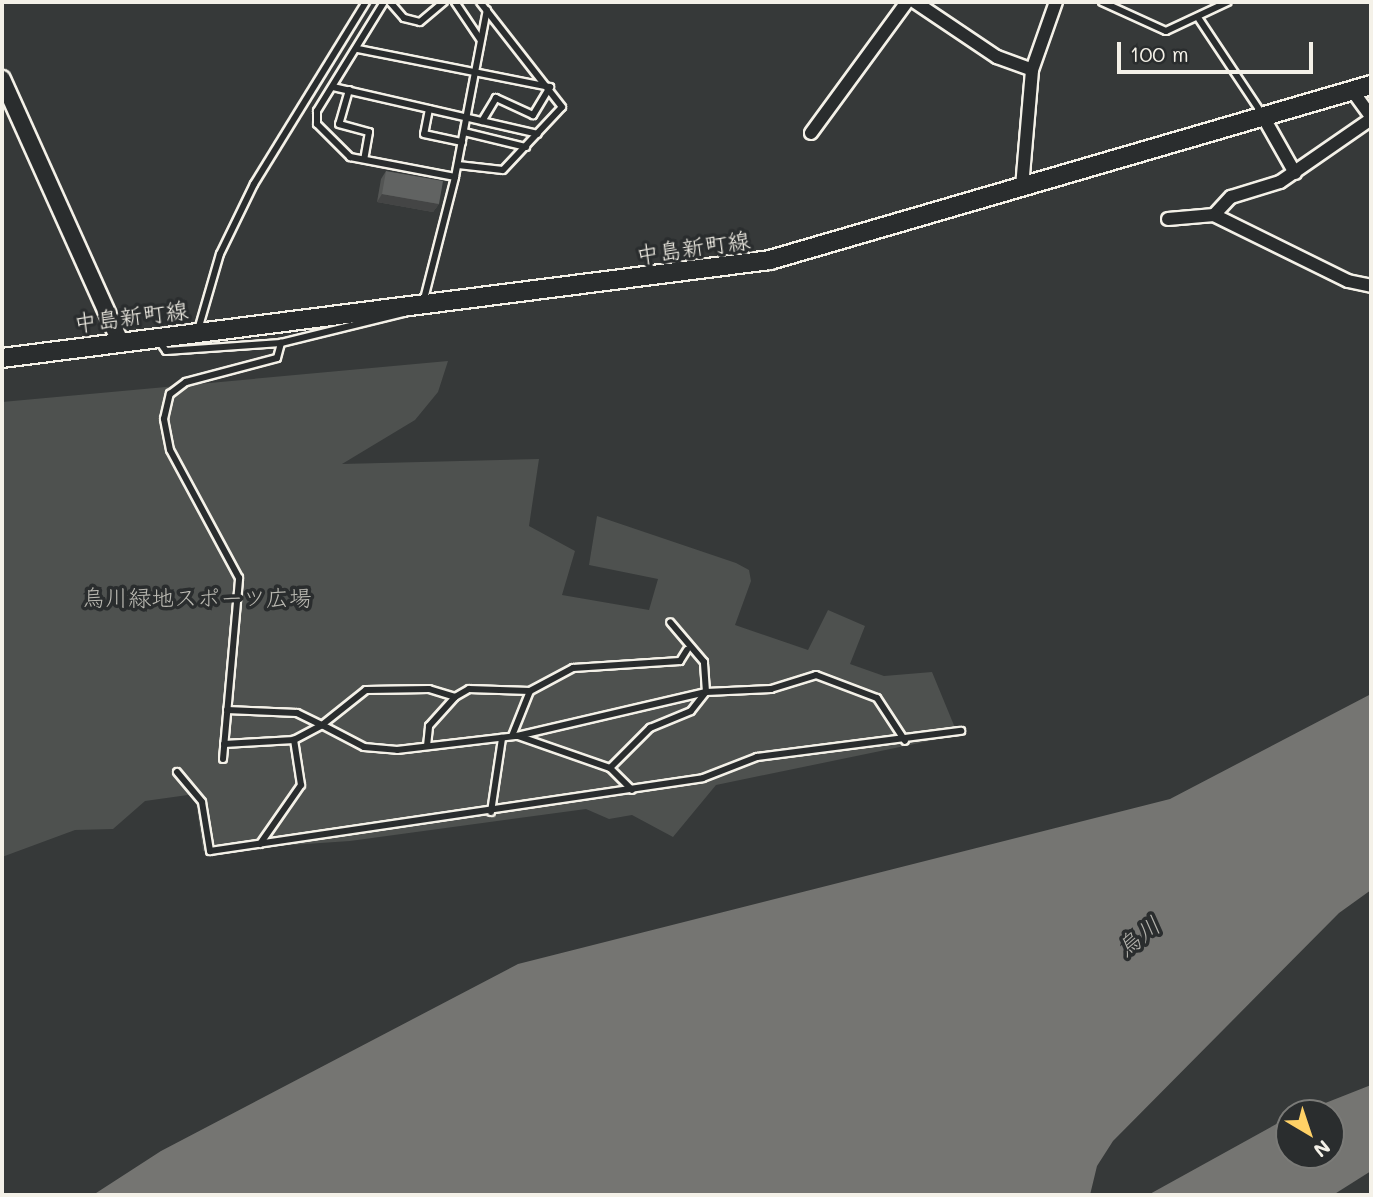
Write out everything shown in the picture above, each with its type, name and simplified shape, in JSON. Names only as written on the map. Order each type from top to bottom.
[{"type":"main road","name":"中島新町線","points":[[2,358],[120,341],[416,309],[770,260],[1265,120],[1354,93],[1371,85]]},
{"type":"street","points":[[811,133],[907,2]]},
{"type":"street","points":[[915,2],[997,57],[1032,69]]},
{"type":"street","points":[[1022,187],[1032,69],[1056,2]]},
{"type":"street","points":[[2,79],[120,341]]},
{"type":"street","points":[[1213,215],[1231,197],[1295,173],[1371,118],[1354,93]]},
{"type":"street","points":[[1265,120],[1295,173]]},
{"type":"street","points":[[1168,219],[1213,215],[1348,281],[1371,286]]},
{"type":"lane","points":[[198,332],[220,254],[254,184],[366,2]]},
{"type":"lane","points":[[384,2],[358,49],[317,111],[317,124],[351,157],[455,177]]},
{"type":"lane","points":[[390,2],[404,18],[420,22],[444,2]]},
{"type":"lane","points":[[455,2],[481,41]]},
{"type":"lane","points":[[458,164],[502,170],[562,107],[550,87],[480,2]]},
{"type":"lane","points":[[1102,2],[1166,31],[1199,19],[1228,2]]},
{"type":"lane","points":[[157,337],[166,351],[281,343],[390,321],[416,309],[455,177],[487,10]]},
{"type":"lane","points":[[1199,19],[1265,120]]},
{"type":"lane","points":[[358,49],[550,87]]},
{"type":"lane","points":[[333,87],[538,134]]},
{"type":"lane","points":[[482,121],[496,98],[533,115],[550,87]]},
{"type":"lane","points":[[349,90],[339,124],[369,132],[364,159]]},
{"type":"lane","points":[[429,109],[424,134],[462,142]]},
{"type":"lane","points":[[464,132],[526,146]]},
{"type":"lane","points":[[223,759],[239,578],[181,475],[164,419],[176,388],[277,358],[281,343]]},
{"type":"lane","points":[[610,768],[650,728],[691,711],[706,692],[704,662],[687,650],[670,622]]},
{"type":"lane","points":[[427,746],[429,726],[454,697],[469,689],[530,691],[573,667],[680,661],[687,650]]},
{"type":"lane","points":[[227,710],[298,713],[364,747],[427,746],[514,736],[706,692],[771,689],[816,675],[877,698],[905,741]]},
{"type":"lane","points":[[224,744],[294,740],[322,725],[366,690],[429,688],[454,697]]},
{"type":"lane","points":[[514,736],[530,691]]},
{"type":"lane","points":[[177,772],[202,802],[210,851],[492,812],[703,778],[757,757],[905,741],[961,731]]},
{"type":"lane","points":[[514,736],[610,768],[632,790]]},
{"type":"lane","points":[[492,812],[502,737]]},
{"type":"lane","points":[[260,844],[301,785],[294,740]]},
{"type":"green space","name":"烏川緑地スポーツ広場","points":[[448,361],[438,392],[415,420],[342,464],[539,459],[529,526],[575,551],[562,595],[649,610],[658,579],[589,565],[597,516],[736,563],[749,570],[751,581],[735,625],[808,650],[828,610],[865,626],[850,664],[884,676],[932,672],[958,735],[716,785],[673,837],[632,815],[609,819],[586,809],[350,841],[203,851],[195,794],[145,801],[113,829],[75,830],[2,857],[2,402]]},
{"type":"water","name":"烏川","points":[[1371,694],[1371,890],[1339,913],[1113,1141],[1097,1166],[1090,1195],[93,1195],[161,1151],[518,964],[1170,799]]},
{"type":"water","points":[[1371,1085],[1371,1171],[1333,1195],[1148,1195],[1275,1125],[1275,1169],[1345,1169],[1345,1099],[1336,1099]]},
{"type":"building","points":[[386,171],[443,181],[439,204],[382,194]]}]
